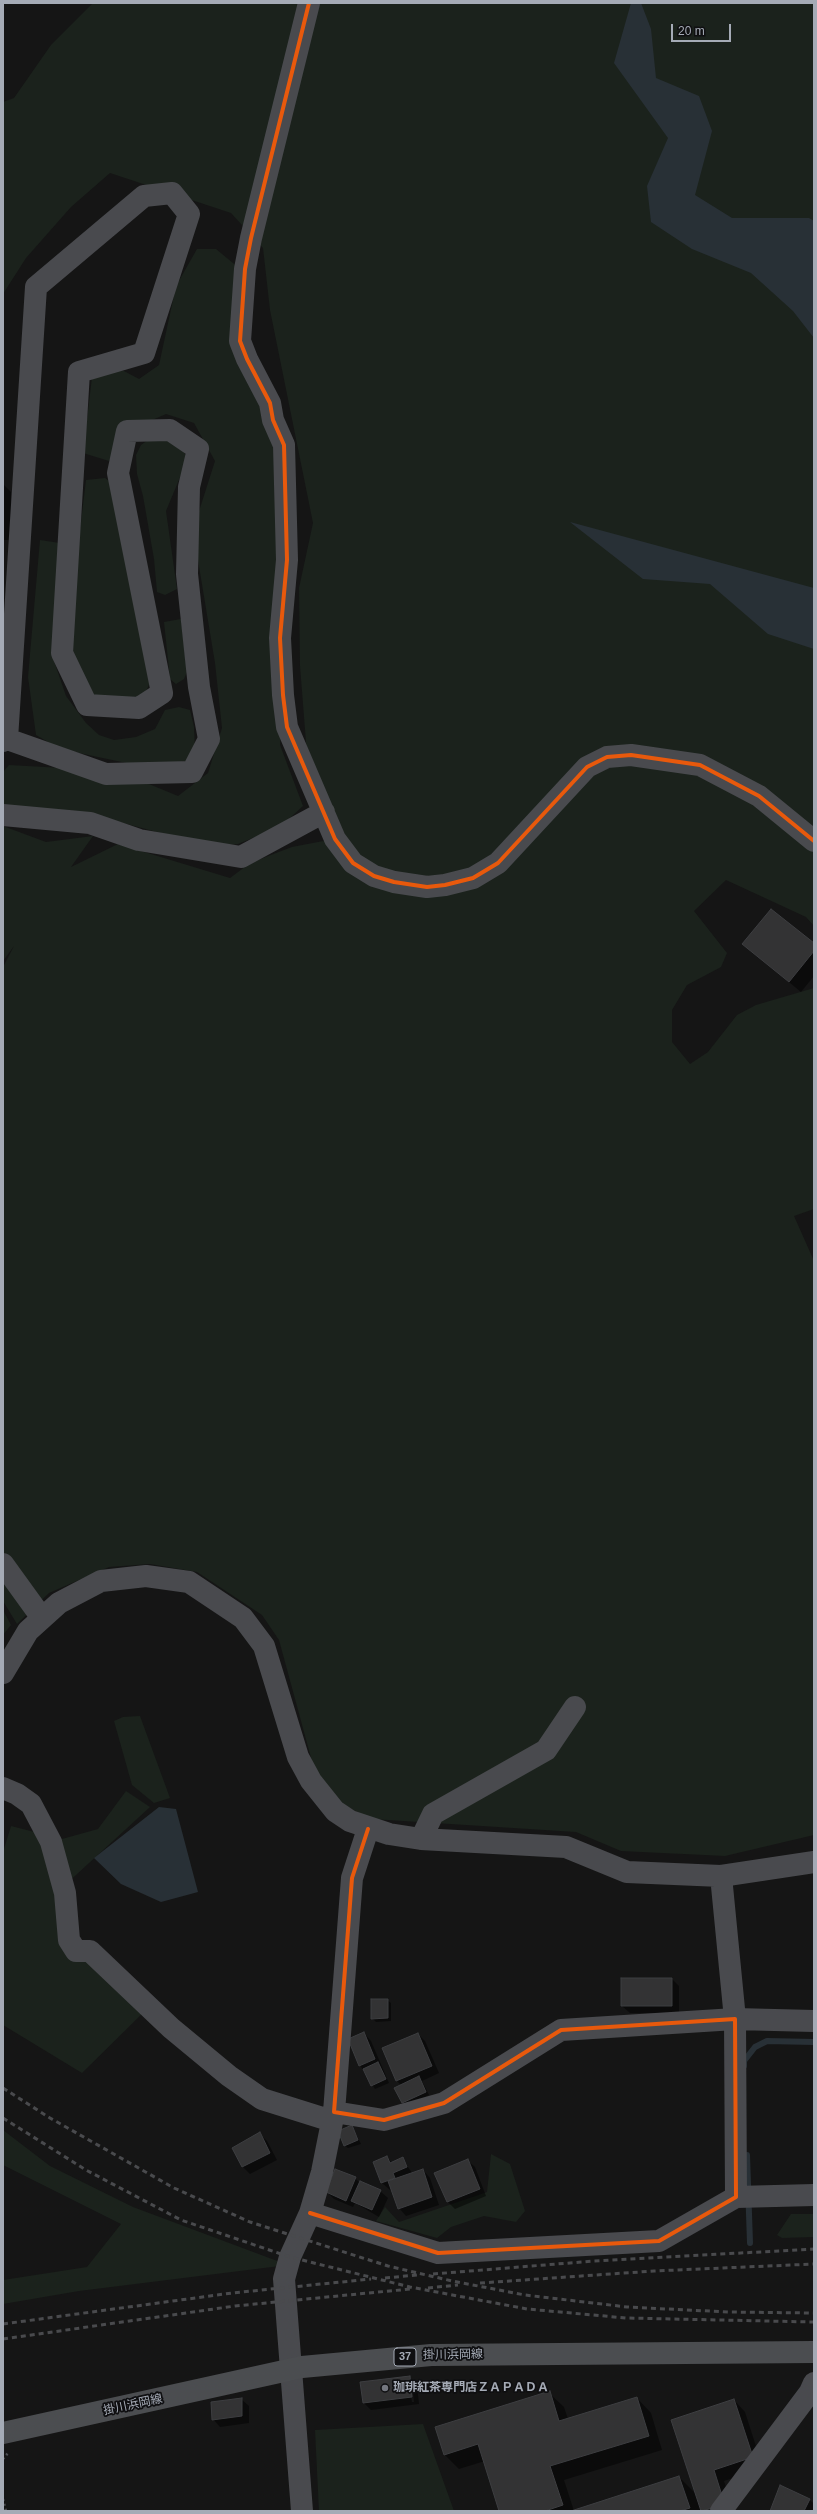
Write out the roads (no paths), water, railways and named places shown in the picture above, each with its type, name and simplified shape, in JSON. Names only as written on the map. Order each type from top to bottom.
[{"type":"main road","name":"掛川浜岡線","points":[[7,2442],[292,2370],[431,2355],[814,2352]]},
{"type":"street","points":[[309,3],[251,238],[245,269],[240,341],[247,359],[270,403],[274,420],[284,445],[287,560],[280,638],[283,694],[287,727],[335,839],[353,863],[374,876],[394,882],[427,887],[445,885],[473,878],[498,863],[587,767],[607,757],[631,755],[700,765],[759,796],[814,841]]},
{"type":"street","points":[[172,193],[189,214],[144,353],[80,372],[62,653],[87,705],[139,708],[162,693],[118,473],[127,431],[170,430],[198,449],[189,487],[187,574],[199,687],[209,739],[192,772],[106,774],[5,740],[36,288],[144,196],[172,193]]},
{"type":"street","points":[[3,815],[90,823],[139,840],[241,856],[324,812]]},
{"type":"street","points":[[3,1564],[42,1618]]},
{"type":"street","points":[[3,1673],[28,1631],[59,1603],[101,1581],[146,1576],[189,1582],[222,1602],[243,1618],[264,1646],[298,1757],[311,1781],[335,1811],[368,1829],[421,1839],[566,1847],[627,1872],[722,1876],[814,1862]]},
{"type":"street","points":[[421,1839],[433,1814],[546,1750],[575,1707]]},
{"type":"street","points":[[3,1788],[18,1794],[31,1804],[51,1842],[65,1893],[70,1940],[76,1951],[90,1951],[171,2028],[229,2076],[262,2099],[333,2117],[384,2120],[444,2103],[561,2030],[735,2019],[814,2021]]},
{"type":"street","points":[[302,2511],[284,2279],[290,2257],[310,2213],[322,2172],[333,2117],[352,1878],[368,1829]]},
{"type":"street","points":[[722,1876],[735,2019],[736,2197]]},
{"type":"street","points":[[310,2213],[438,2253],[659,2241],[736,2197],[767,2195],[814,2195]]},
{"type":"street","points":[[721,2511],[810,2392],[814,2383]]},
{"type":"waterway","points":[[744,2066],[744,2061],[755,2047],[767,2041],[814,2042]]},
{"type":"waterway","points":[[747,2155],[750,2243]]},
{"type":"railway","points":[[3,2088],[50,2118],[174,2188],[250,2222],[388,2266],[452,2281],[525,2295],[627,2307],[728,2312],[814,2313]]},
{"type":"railway","points":[[3,2118],[86,2170],[181,2220],[290,2257],[410,2287],[527,2309],[626,2318],[814,2322]]},
{"type":"railway","points":[[433,2274],[594,2261],[814,2249]]},
{"type":"railway","points":[[480,2283],[654,2271],[814,2264]]},
{"type":"railway","points":[[385,2278],[417,2275]]},
{"type":"railway","points":[[3,2324],[232,2293],[371,2279]]},
{"type":"railway","points":[[428,2288],[458,2285]]},
{"type":"railway","points":[[3,2339],[235,2306],[410,2289]]},
{"type":"place","name":"珈琲紅茶専門店ＺＡＰＡＤＡ","points":[[385,2388]]}]
